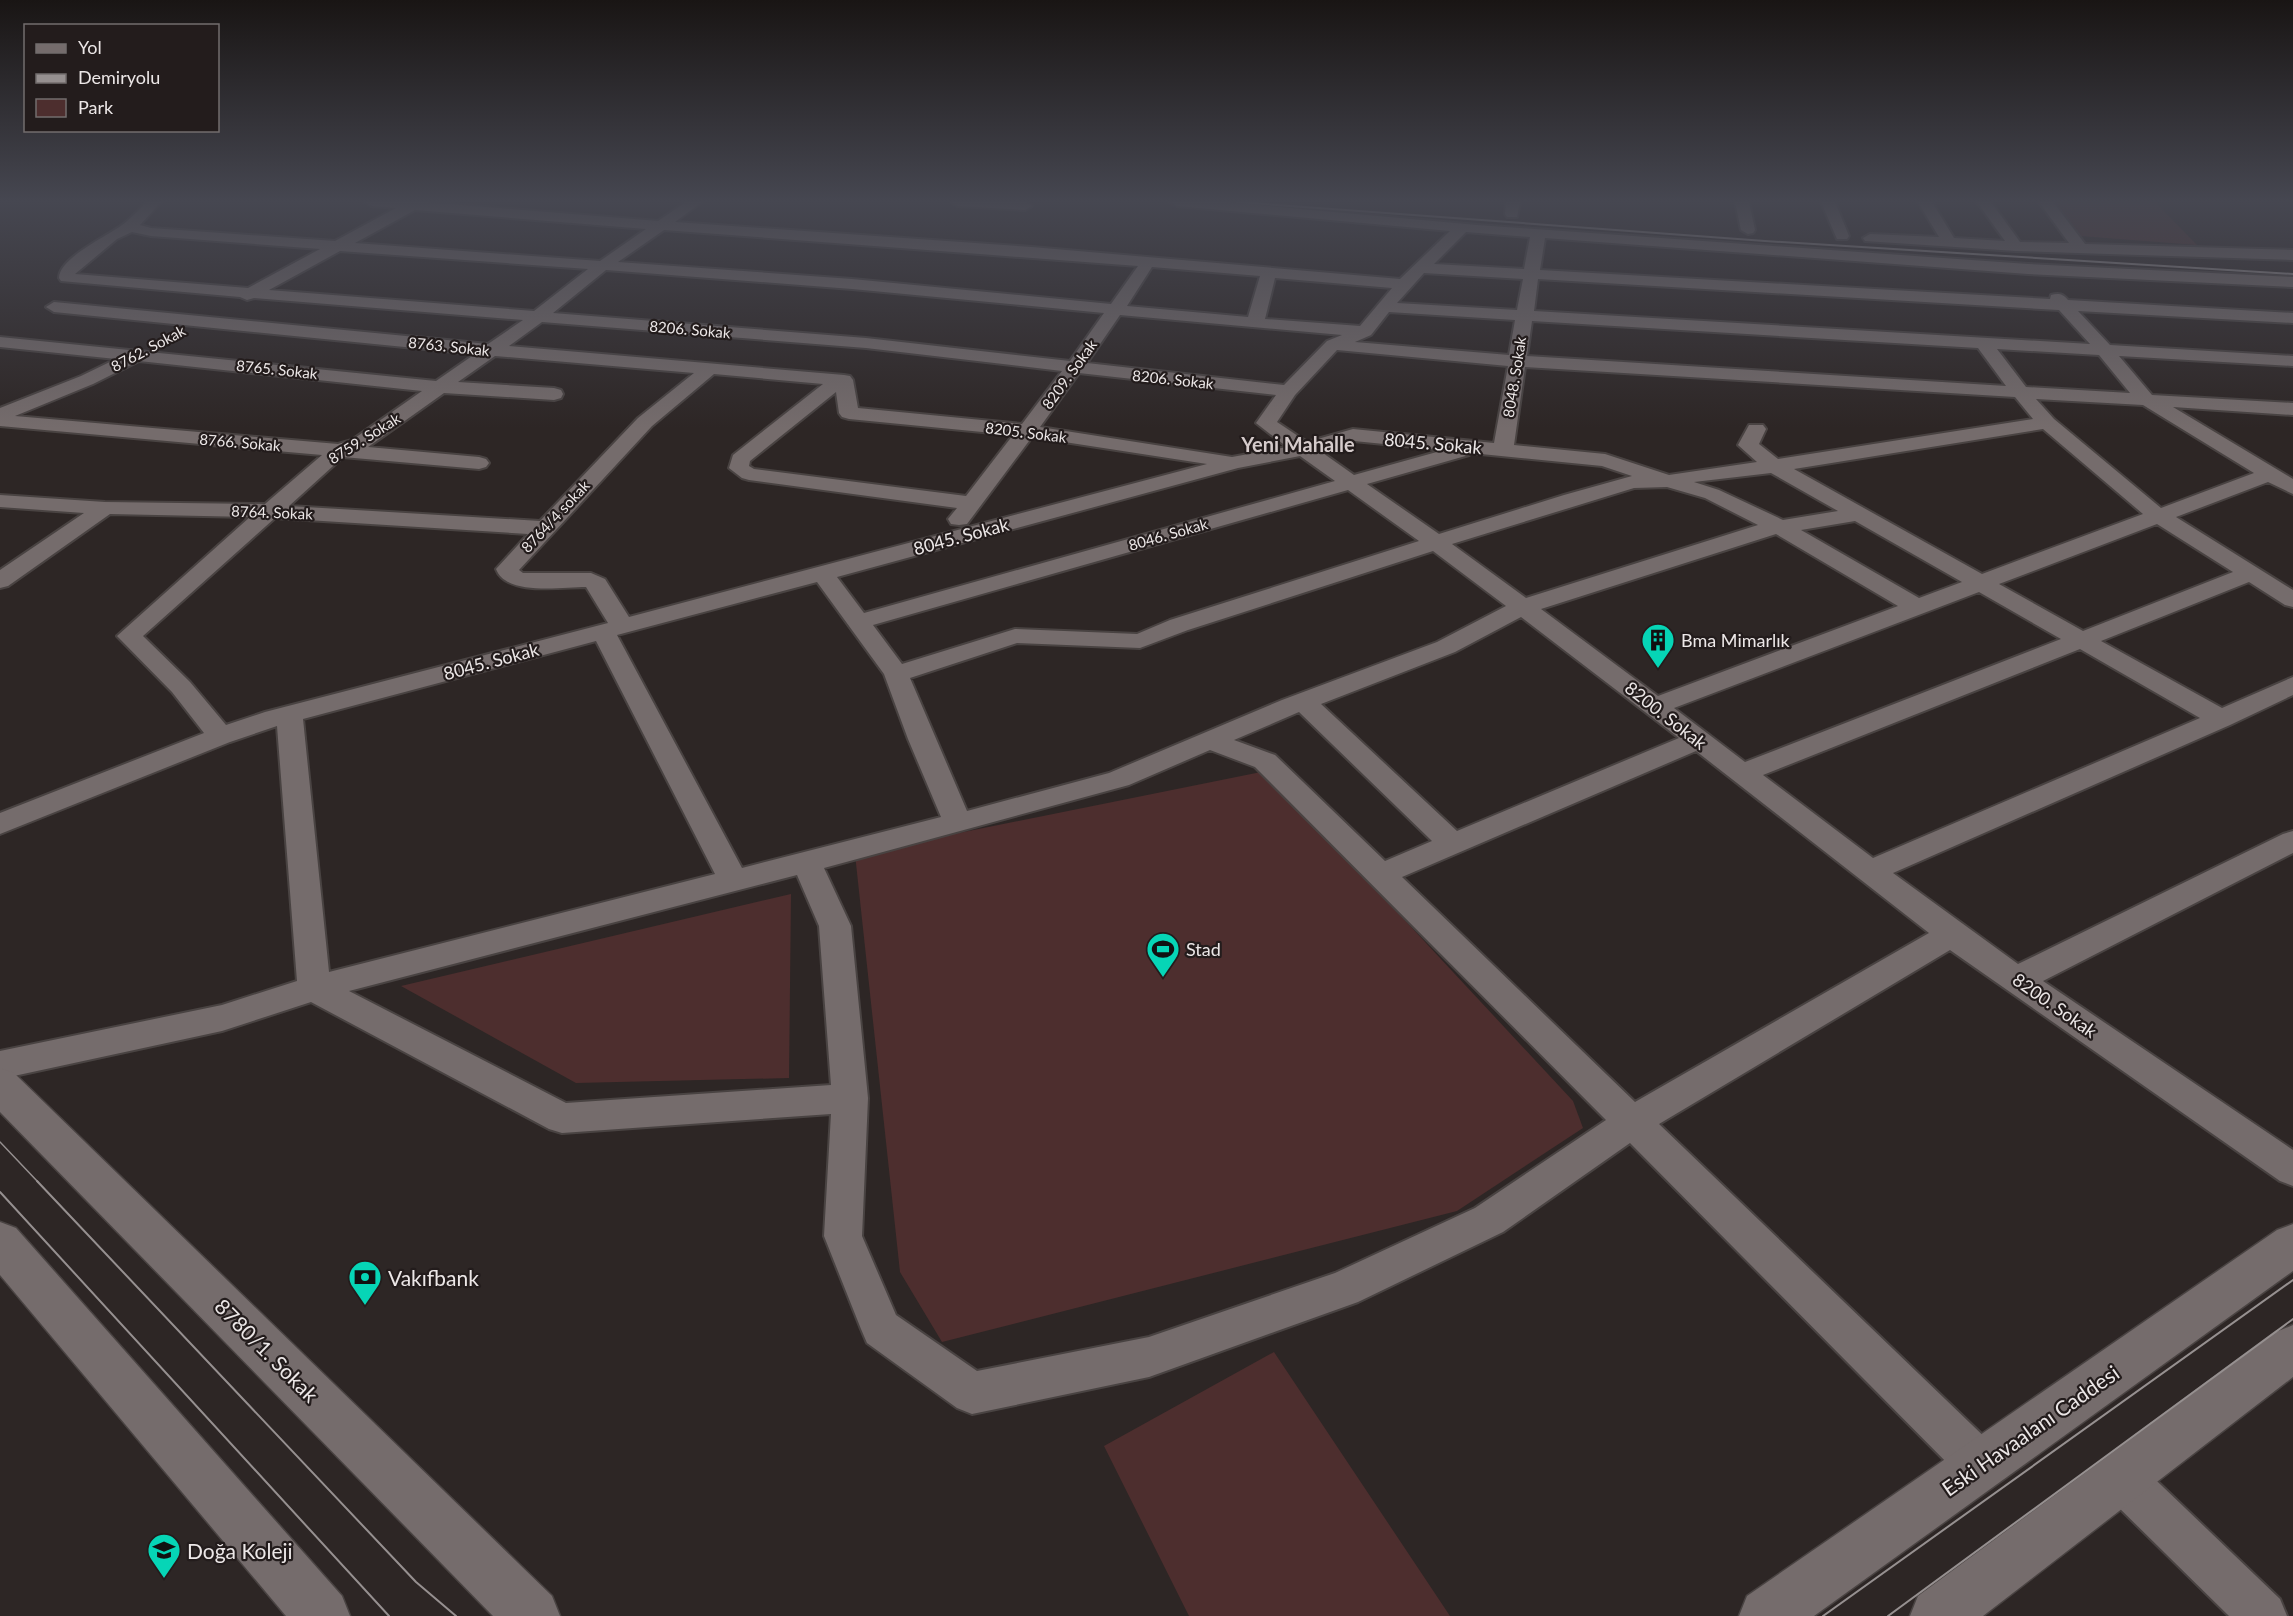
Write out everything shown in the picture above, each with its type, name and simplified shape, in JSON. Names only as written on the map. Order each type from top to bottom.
[{"type":"street","name":"8206. Sokak","points":[[67,277],[855,342],[1288,391]]},
{"type":"street","name":"8762. Sokak","points":[[0,415],[87,380],[280,277]]},
{"type":"street","name":"8759. Sokak","points":[[220,736],[181,687],[129,636],[338,451],[360,444],[539,316],[588,277]]},
{"type":"street","points":[[761,277],[1365,331]]},
{"type":"street","name":"8209. Sokak","points":[[942,541],[1028,431],[1138,277]]},
{"type":"street","points":[[1255,323],[1268,277]]},
{"type":"street","name":"8200. Sokak","points":[[1411,277],[1365,331],[1333,345],[1288,391],[1266,423],[1352,482],[1522,607],[1742,772],[1952,934],[2293,1170]]},
{"type":"street","name":"8048. Sokak","points":[[1503,449],[1531,277]]},
{"type":"street","points":[[1574,277],[2293,318]]},
{"type":"street","points":[[2036,277],[2104,349],[2144,398],[2293,488]]},
{"type":"street","points":[[2193,277],[2293,282]]},
{"type":"street","points":[[2263,281],[2293,305]]},
{"type":"street","name":"8763. Sokak","points":[[54,307],[492,350],[844,380]]},
{"type":"street","points":[[1385,307],[2293,361]]},
{"type":"street","name":"8765. Sokak","points":[[0,342],[441,387],[554,394]]},
{"type":"street","points":[[1984,343],[2020,393],[2047,423],[2159,515],[2293,600]]},
{"type":"street","points":[[1333,345],[1517,361],[2293,409]]},
{"type":"street","name":"8764/4 sokak","points":[[612,629],[597,584],[591,580],[518,580],[509,574],[507,569],[543,528],[645,422],[712,367]]},
{"type":"street","points":[[844,380],[822,392],[740,459],[739,468],[749,474],[971,503]]},
{"type":"street","name":"8205. Sokak","points":[[844,380],[849,413],[1028,431],[1236,462]]},
{"type":"street","name":"8766. Sokak","points":[[0,420],[479,463]]},
{"type":"street","points":[[896,674],[1015,636],[1140,641],[1179,625],[1571,499],[1633,482],[1672,481],[1686,477],[1774,466],[2047,423]]},
{"type":"street","points":[[1756,429],[1748,445],[1774,466],[2221,719]]},
{"type":"street","name":"8045. Sokak","points":[[0,824],[220,736],[289,714],[823,574],[1236,462],[1306,449],[1353,435],[1605,460],[1712,494],[1780,527],[1916,606]]},
{"type":"street","name":"8046. Sokak","points":[[858,622],[1478,447]]},
{"type":"street","points":[[1654,706],[2270,474]]},
{"type":"street","name":"8764. Sokak","points":[[0,501],[105,508],[270,511],[543,528]]},
{"type":"street","points":[[0,581],[105,508]]},
{"type":"street","points":[[0,1065],[222,1018],[314,988],[958,823],[1119,779],[1208,740],[1446,647],[1522,607],[1677,557],[1780,527],[1859,514]]},
{"type":"street","points":[[823,574],[896,674],[921,739],[958,823]]},
{"type":"street","points":[[1742,772],[2249,574]]},
{"type":"street","points":[[612,629],[734,881]]},
{"type":"street","points":[[1870,871],[2221,719],[2293,685]]},
{"type":"street","points":[[1304,702],[1451,842]]},
{"type":"street","points":[[289,714],[314,988]]},
{"type":"street","points":[[1208,740],[1265,761],[1981,1465]]},
{"type":"street","points":[[1381,874],[1451,842],[1699,740]]},
{"type":"street","points":[[2017,979],[2293,841]]},
{"type":"street","points":[[807,862],[835,926],[850,1098],[843,1236],[881,1329],[972,1393],[1149,1357],[1344,1289],[1489,1220],[1632,1122],[1952,934]]},
{"type":"street","points":[[314,988],[562,1118],[850,1098]]},
{"type":"street","name":"8780/1. Sokak","points":[[0,1085],[532,1616]]},
{"type":"street","points":[[0,1242],[322,1616]]},
{"type":"street","name":"Eski Havaalanı Caddesi","points":[[1767,1616],[2293,1245]]},
{"type":"street","points":[[1938,1616],[2293,1348]]},
{"type":"street","points":[[2121,1478],[2263,1616]]},
{"type":"green space","name":"Stad","points":[[1266,771],[1573,1101],[1583,1128],[1457,1211],[942,1342],[900,1272],[855,854]]},
{"type":"green space","points":[[791,894],[789,1078],[576,1083],[401,986]]},
{"type":"green space","points":[[1274,1352],[1450,1616],[1189,1616],[1104,1446]]},
{"type":"tram line","points":[[0,1142],[38,1182]]},
{"type":"tram line","points":[[37,1181],[416,1582],[456,1616]]},
{"type":"tram line","points":[[0,1192],[389,1616]]},
{"type":"tram line","points":[[1823,1616],[2293,1280]]},
{"type":"tram line","points":[[1888,1616],[2293,1319]]},
{"type":"place","name":"Bma Mimarlık","points":[[1658,669]]},
{"type":"place","name":"Stad","points":[[1163,978]]},
{"type":"place","name":"Vakıfbank","points":[[365,1306]]},
{"type":"place","name":"Doğa Koleji","points":[[164,1579]]},
{"type":"district","name":"Yeni Mahalle","points":[[1298,444]]}]
